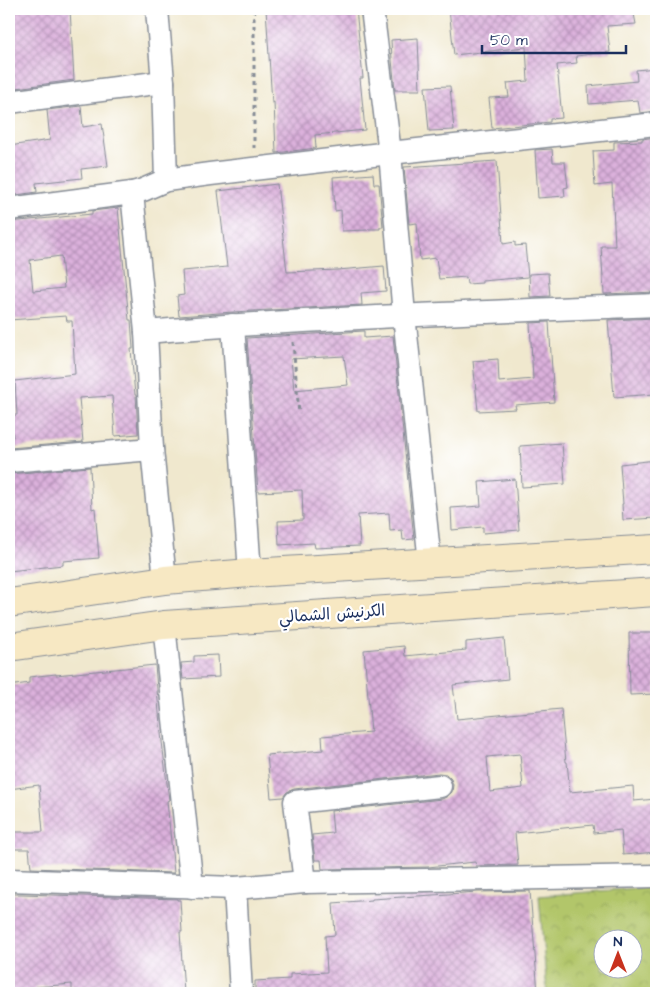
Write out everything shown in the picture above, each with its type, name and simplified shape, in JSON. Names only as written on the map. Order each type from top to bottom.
[{"type":"main road","points":[[9,603],[165,580],[250,573],[656,550]]},
{"type":"main road","name":"الكرنيش الشمالي","points":[[9,647],[164,625],[656,592]]},
{"type":"street","points":[[157,9],[163,82],[166,180]]},
{"type":"street","points":[[372,9],[390,153],[404,315],[430,563]]},
{"type":"street","points":[[9,102],[163,82]]},
{"type":"street","points":[[9,209],[132,193],[166,180],[210,174],[656,124]]},
{"type":"street","points":[[132,193],[146,332],[152,449],[165,580]]},
{"type":"street","points":[[146,332],[404,315],[656,305]]},
{"type":"street","points":[[233,325],[250,573]]},
{"type":"street","points":[[9,461],[152,449]]},
{"type":"street","points":[[164,625],[192,887]]},
{"type":"street","points":[[305,882],[295,802],[440,786]]},
{"type":"street","points":[[9,880],[235,888],[305,882],[656,876]]},
{"type":"street","points":[[235,888],[241,993]]},
{"type":"path","points":[[254,9],[254,169]]},
{"type":"path","points":[[292,322],[298,414]]},
{"type":"green space","points":[[649,887],[656,993],[547,993],[539,896]]},
{"type":"building","points":[[9,9],[70,9],[74,80],[9,89]]},
{"type":"building","points":[[266,9],[356,9],[363,78],[360,78],[365,130],[315,135],[316,148],[276,153],[274,102],[272,103]]},
{"type":"building","points":[[449,9],[633,9],[636,24],[607,26],[610,52],[576,56],[577,63],[557,65],[562,118],[550,119],[550,122],[492,128],[489,98],[509,97],[507,83],[528,81],[526,47],[454,55]]},
{"type":"building","points":[[418,38],[420,90],[395,90],[391,40]]},
{"type":"building","points":[[656,68],[656,111],[640,113],[638,100],[589,104],[588,86],[637,81],[636,70]]},
{"type":"building","points":[[450,86],[454,130],[429,131],[425,87]]},
{"type":"building","points":[[81,106],[83,127],[102,124],[108,166],[81,169],[82,178],[36,183],[37,192],[9,196],[9,146],[50,140],[47,110]]},
{"type":"building","points":[[656,137],[656,292],[604,294],[601,246],[615,246],[612,184],[595,186],[593,151],[614,150],[614,142],[642,141],[642,139]]},
{"type":"building","points":[[552,149],[553,162],[565,162],[568,187],[564,188],[565,196],[538,198],[535,150]]},
{"type":"building","points":[[497,161],[503,244],[515,242],[515,246],[525,245],[528,277],[467,284],[466,277],[439,279],[436,258],[420,260],[417,223],[409,224],[404,167]]},
{"type":"building","points":[[373,174],[374,184],[379,184],[383,227],[380,227],[380,229],[342,231],[341,210],[335,211],[333,177]]},
{"type":"building","points":[[277,184],[287,272],[384,266],[386,291],[361,293],[362,305],[179,316],[177,296],[184,295],[182,271],[227,267],[218,191]]},
{"type":"building","points":[[118,208],[129,320],[131,320],[133,349],[131,349],[138,434],[115,436],[112,396],[79,398],[83,442],[9,448],[9,438],[13,437],[11,415],[17,415],[15,381],[75,374],[72,321],[67,321],[66,316],[9,320],[9,222],[92,214],[92,211]],"holes":[[[61,256],[64,288],[33,291],[30,260]]]},
{"type":"building","points":[[548,273],[550,296],[530,297],[529,274]]},
{"type":"building","points":[[656,318],[656,394],[614,397],[608,320]]},
{"type":"building","points":[[549,322],[554,402],[515,405],[516,409],[478,411],[473,361],[498,359],[499,382],[533,379],[530,323]]},
{"type":"building","points":[[364,331],[364,338],[393,336],[414,539],[403,540],[402,530],[390,531],[389,513],[358,515],[360,546],[315,548],[314,543],[279,545],[278,521],[303,520],[302,490],[258,492],[247,338]],"holes":[[[344,356],[348,385],[294,390],[291,359]]]},
{"type":"building","points":[[562,443],[565,484],[522,487],[520,446]]},
{"type":"building","points":[[656,460],[656,518],[623,520],[620,464]]},
{"type":"building","points":[[90,467],[92,509],[95,508],[99,558],[63,561],[63,565],[9,571],[9,474]]},
{"type":"building","points":[[515,479],[519,530],[483,533],[483,527],[452,530],[451,508],[481,506],[479,482]]},
{"type":"building","points":[[629,633],[656,633],[656,694],[630,695]]},
{"type":"building","points":[[504,638],[508,679],[453,685],[457,719],[561,709],[570,792],[633,786],[634,801],[656,799],[656,852],[623,855],[621,830],[594,833],[593,825],[515,833],[518,865],[476,866],[475,862],[428,867],[322,869],[321,860],[315,860],[312,835],[333,833],[331,811],[442,799],[452,792],[453,785],[451,779],[446,774],[439,773],[294,789],[287,792],[283,797],[271,798],[267,755],[323,750],[322,736],[371,732],[364,650],[404,646],[405,656],[466,650],[466,642]],"holes":[[[520,754],[523,788],[490,792],[487,757]]]},
{"type":"building","points":[[218,655],[219,677],[183,679],[181,663],[194,662],[194,656]]},
{"type":"building","points":[[155,665],[169,800],[167,801],[174,873],[31,868],[29,849],[9,849],[9,832],[43,832],[39,785],[9,789],[9,686],[29,683],[29,677]]},
{"type":"building","points":[[530,891],[538,993],[255,993],[255,981],[290,979],[290,974],[327,972],[325,936],[335,935],[333,903],[478,892]]},
{"type":"building","points":[[9,894],[180,900],[184,993],[72,993],[72,984],[36,987],[36,993],[9,993]]}]
